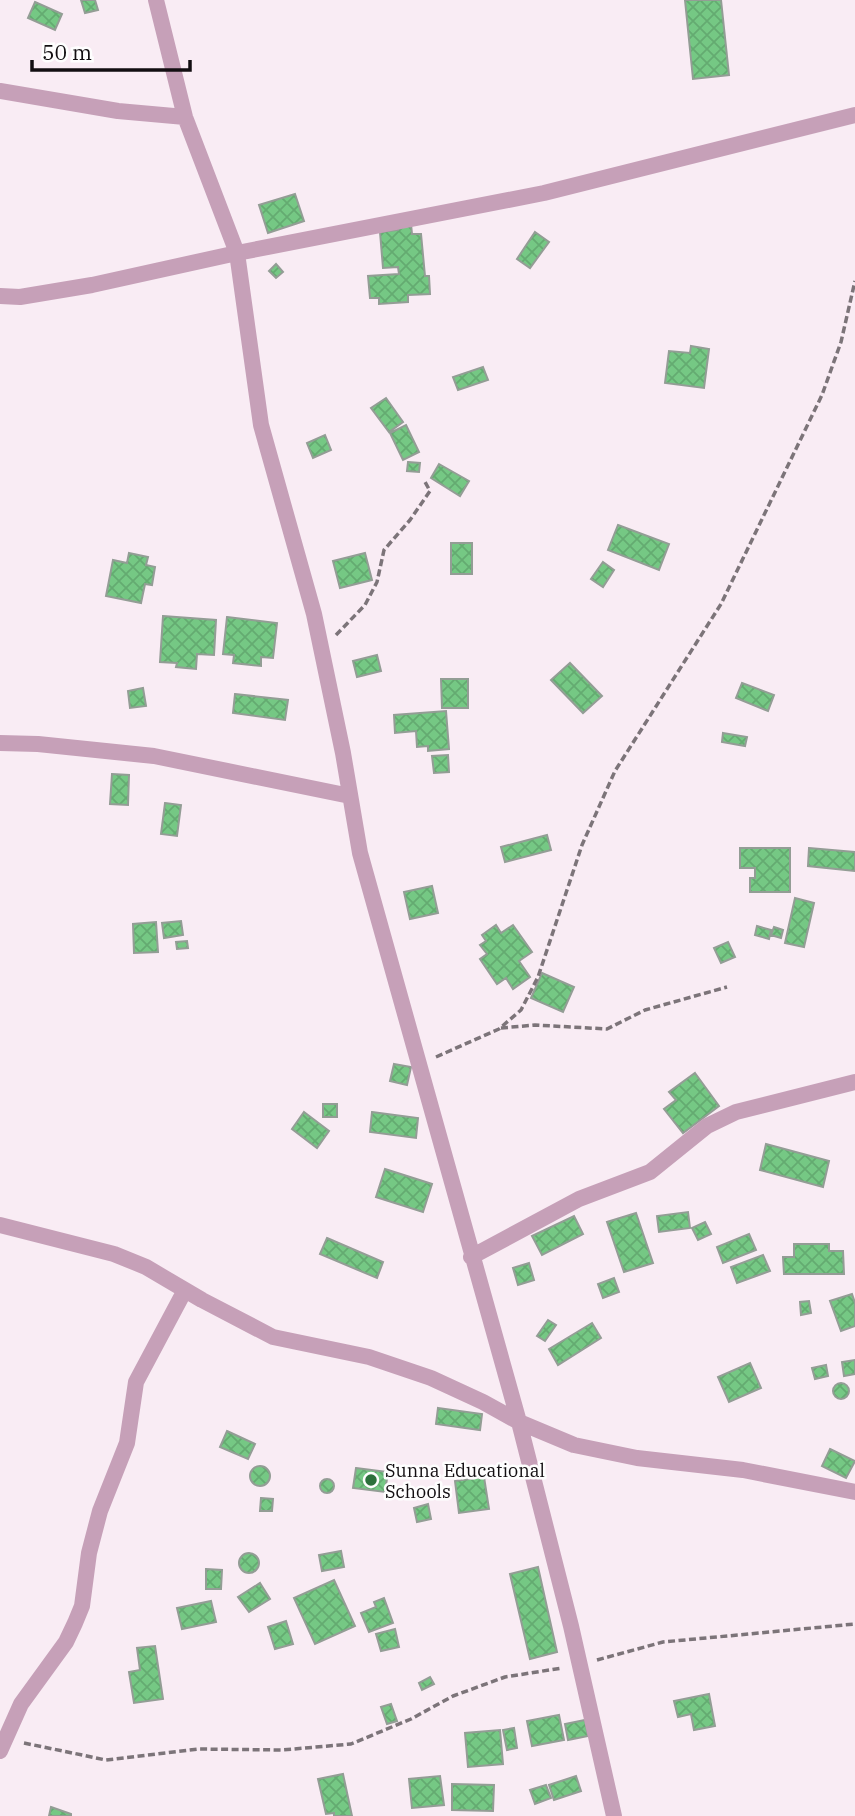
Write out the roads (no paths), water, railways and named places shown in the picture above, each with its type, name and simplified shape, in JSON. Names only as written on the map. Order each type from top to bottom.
[{"type":"street","points":[[156,0],[185,117],[237,253],[261,425],[314,614],[360,853],[519,1422],[580,1665],[614,1816]]},
{"type":"street","points":[[0,91],[118,111],[185,117]]},
{"type":"street","points":[[0,296],[20,297],[92,285],[237,253],[544,193],[855,115]]},
{"type":"street","points":[[0,743],[38,744],[154,756],[350,796]]},
{"type":"street","points":[[471,1257],[579,1199],[650,1172],[707,1126],[736,1112],[855,1082]]},
{"type":"street","points":[[0,1225],[114,1254],[146,1267],[273,1336],[369,1357],[431,1378],[519,1422],[574,1445],[638,1458],[743,1470],[855,1492]]},
{"type":"street","points":[[2,1745],[21,1704],[66,1642],[82,1606],[89,1553],[100,1511],[127,1443],[136,1382],[185,1290]]},
{"type":"place","name":"Sunna Educational Schools","points":[[371,1480]]}]
